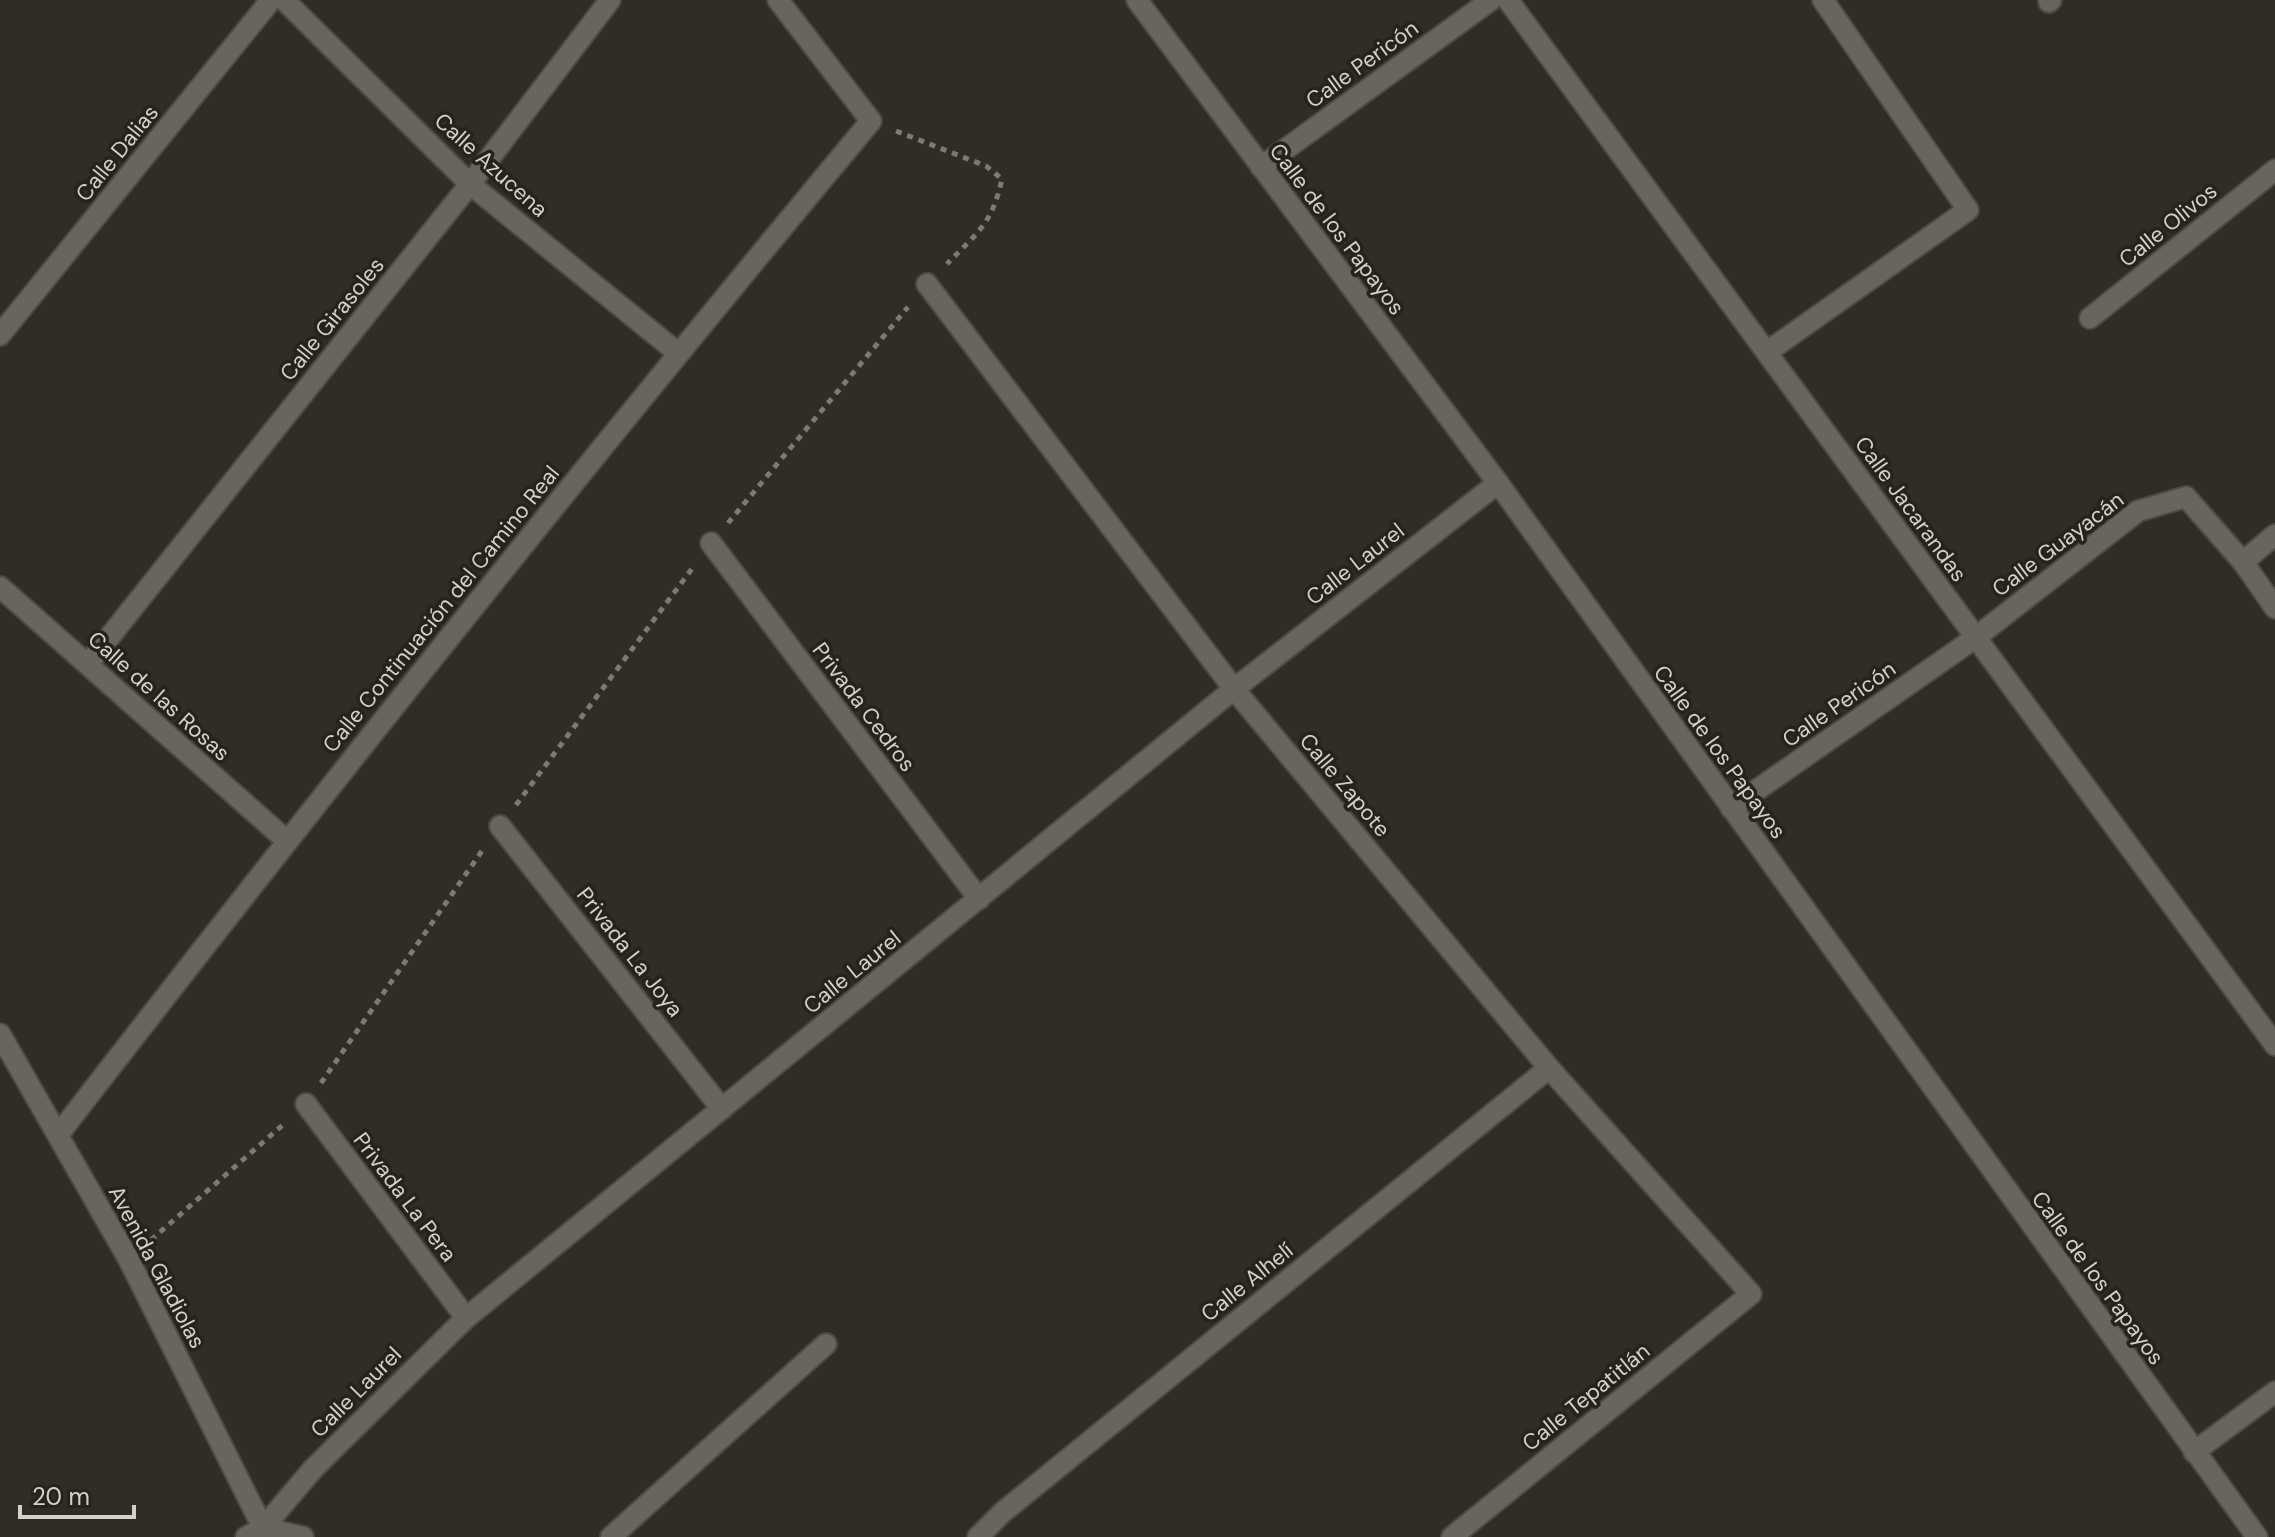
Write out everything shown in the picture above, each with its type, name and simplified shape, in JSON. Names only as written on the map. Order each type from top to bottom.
[{"type":"street","name":"Calle Dalias","points":[[0,335],[271,0]]},
{"type":"street","name":"Calle Azucena","points":[[284,0],[470,184],[678,353]]},
{"type":"street","name":"Calle Girasoles","points":[[88,664],[470,184],[610,0]]},
{"type":"street","points":[[778,0],[871,121]]},
{"type":"street","name":"Calle de los Papayos","points":[[1137,0],[1498,483],[2257,1537]]},
{"type":"street","name":"Calle Pericón","points":[[1261,167],[1491,0]]},
{"type":"street","name":"Calle Jacarandas","points":[[1508,0],[2275,1045]]},
{"type":"street","points":[[1767,352],[1968,210],[1823,0]]},
{"type":"street","name":"Calle Continuación del Camino Real","points":[[58,1135],[286,840],[678,353],[871,121]]},
{"type":"street","name":"Calle Olivos","points":[[2090,318],[2275,170]]},
{"type":"street","name":"Calle Zapote","points":[[927,284],[1234,689],[1549,1068],[1751,1294]]},
{"type":"street","name":"Calle Laurel","points":[[254,1533],[313,1469],[466,1318],[1234,689],[1498,483]]},
{"type":"street","name":"Calle Guayacán","points":[[1975,638],[2138,511],[2186,497],[2243,562]]},
{"type":"street","points":[[2275,535],[2243,562],[2275,608]]},
{"type":"street","name":"Privada Cedros","points":[[711,543],[979,899]]},
{"type":"street","name":"Calle de las Rosas","points":[[0,587],[286,840]]},
{"type":"street","name":"Calle Pericón","points":[[1731,808],[1975,638]]},
{"type":"street","name":"Privada La Joya","points":[[500,826],[722,1109]]},
{"type":"street","name":"Avenida Gladiolas","points":[[0,1034],[129,1260],[254,1533]]},
{"type":"street","name":"Calle Alhelí","points":[[978,1537],[1016,1501],[1549,1068]]},
{"type":"street","name":"Privada La Pera","points":[[306,1104],[466,1318]]},
{"type":"street","name":"Calle Tepatitlán","points":[[1452,1537],[1751,1294]]},
{"type":"street","points":[[611,1537],[826,1344]]},
{"type":"street","points":[[2194,1452],[2275,1392]]},
{"type":"street","points":[[254,1533],[303,1537]]},
{"type":"path","points":[[129,1260],[306,1104],[500,826],[711,543],[927,284],[988,222],[1002,179],[986,166],[871,121]]}]
